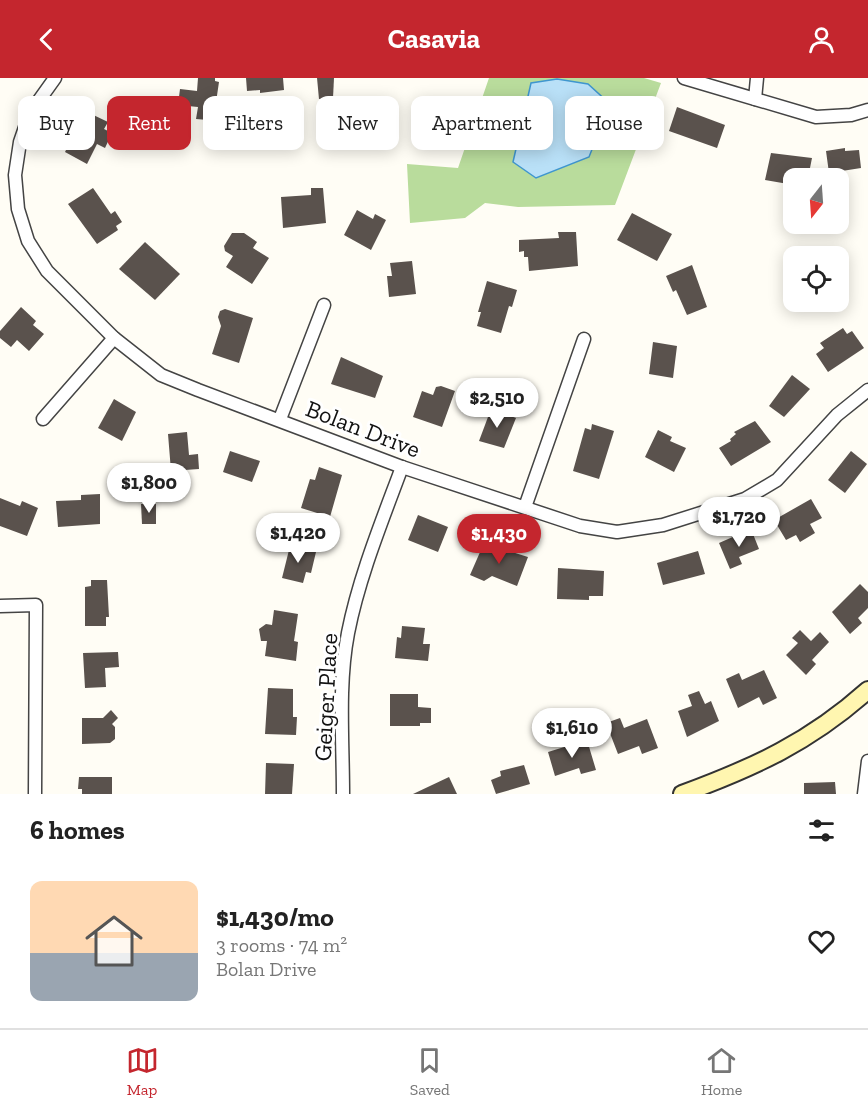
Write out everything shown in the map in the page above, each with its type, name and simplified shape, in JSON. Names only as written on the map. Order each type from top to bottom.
[{"type":"street","name":"Bolan Drive","points":[[55,78],[30,113],[20,142],[15,175],[18,209],[28,241],[47,271],[114,338],[161,375],[402,467],[580,526],[617,532],[663,525],[745,499],[777,480],[837,416],[868,390]]},
{"type":"street","points":[[684,78],[816,117],[851,115],[868,110]]},
{"type":"street","points":[[755,99],[757,78]]},
{"type":"street","points":[[280,419],[324,305]]},
{"type":"street","points":[[43,419],[114,338]]},
{"type":"street","points":[[525,507],[584,339]]},
{"type":"street","name":"Geiger Place","points":[[343,794],[343,673],[347,635],[355,601],[402,467]]},
{"type":"street","points":[[0,606],[36,605],[35,794]]},
{"type":"street","points":[[682,794],[772,758],[817,732],[868,690]]},
{"type":"street","points":[[864,794],[868,761]]},
{"type":"green space","points":[[489,78],[644,78],[661,83],[656,96],[565,96],[565,149],[536,178],[553,170],[570,150],[636,150],[615,205],[518,207],[485,203],[465,218],[410,223],[407,164],[458,168],[464,150],[553,150],[553,96],[483,96]]},
{"type":"water","points":[[557,79],[588,84],[601,96],[565,96],[565,150],[592,150],[589,157],[536,178],[513,162],[516,150],[553,150],[553,96],[528,96],[531,83]]},
{"type":"building","points":[[198,78],[215,78],[215,81],[219,82],[217,96],[203,96],[203,120],[196,119],[198,107],[191,106],[191,96],[179,96],[180,89],[197,91]]},
{"type":"building","points":[[246,78],[283,78],[284,90],[260,93],[260,90],[247,91]]},
{"type":"building","points":[[317,78],[334,78],[333,96],[319,96]]},
{"type":"building","points":[[677,107],[725,125],[717,148],[669,131]]},
{"type":"building","points":[[95,116],[107,122],[104,129],[107,130],[107,144],[105,148],[97,144],[95,148]]},
{"type":"building","points":[[845,148],[845,151],[859,150],[861,168],[849,170],[849,168],[828,168],[826,151]]},
{"type":"building","points":[[66,150],[94,150],[87,164],[65,152]]},
{"type":"building","points":[[771,153],[812,158],[810,168],[783,168],[783,183],[765,180]]},
{"type":"building","points":[[93,188],[111,214],[115,211],[122,222],[116,226],[118,230],[97,244],[68,204]]},
{"type":"building","points":[[311,188],[323,188],[326,223],[283,228],[281,197],[311,195]]},
{"type":"building","points":[[357,210],[373,219],[375,214],[386,220],[371,250],[344,235]]},
{"type":"building","points":[[632,213],[672,234],[657,261],[617,240]]},
{"type":"building","points":[[558,232],[576,232],[578,266],[529,271],[528,257],[524,257],[524,251],[519,252],[519,240],[559,238]]},
{"type":"building","points":[[232,233],[244,233],[257,242],[253,248],[269,258],[252,284],[226,267],[233,256],[225,251],[224,246]]},
{"type":"building","points":[[145,242],[180,274],[155,300],[119,269]]},
{"type":"building","points":[[412,261],[416,294],[389,297],[387,276],[392,276],[390,263]]},
{"type":"building","points":[[692,265],[707,307],[687,315],[676,290],[673,292],[666,276]]},
{"type":"building","points":[[487,281],[517,290],[512,307],[509,306],[501,333],[477,326],[481,312],[478,312]]},
{"type":"building","points":[[21,307],[36,321],[33,325],[44,334],[29,351],[17,340],[11,347],[0,338],[0,331]]},
{"type":"building","points":[[225,309],[253,318],[239,363],[212,354],[221,326],[218,317],[220,311]]},
{"type":"building","points":[[843,328],[847,334],[852,331],[864,348],[828,372],[816,354],[824,348],[820,343]]},
{"type":"building","points":[[653,342],[677,346],[673,378],[649,374]]},
{"type":"building","points":[[341,357],[383,376],[375,398],[331,384]]},
{"type":"building","points":[[792,375],[810,389],[784,417],[769,406]]},
{"type":"building","points":[[441,386],[455,391],[442,427],[413,417],[422,391],[433,395],[436,387]]},
{"type":"building","points":[[114,399],[136,412],[122,441],[98,428]]},
{"type":"building","points":[[491,409],[516,418],[504,448],[479,441]]},
{"type":"building","points":[[755,421],[771,442],[731,466],[719,448],[731,441],[730,439],[736,434],[734,432]]},
{"type":"building","points":[[592,424],[614,431],[599,479],[573,471],[585,428],[591,430]]},
{"type":"building","points":[[658,430],[672,437],[670,441],[686,448],[674,472],[645,457]]},
{"type":"building","points":[[187,432],[189,455],[198,454],[199,469],[171,471],[168,434]]},
{"type":"building","points":[[230,451],[260,461],[252,482],[223,472]]},
{"type":"building","points":[[851,451],[867,464],[845,493],[828,480]]},
{"type":"building","points":[[319,467],[342,475],[330,517],[301,508],[310,479],[315,480]]},
{"type":"building","points":[[100,494],[100,524],[58,527],[56,501],[81,500],[81,495]]},
{"type":"building","points":[[0,498],[20,506],[22,501],[38,508],[27,536],[0,526]]},
{"type":"building","points":[[811,499],[822,518],[810,524],[815,533],[800,542],[796,535],[786,540],[774,520]]},
{"type":"building","points":[[141,504],[156,504],[156,524],[142,524]]},
{"type":"building","points":[[418,515],[448,527],[438,552],[408,540]]},
{"type":"building","points":[[751,529],[759,549],[739,557],[742,564],[730,569],[719,543]]},
{"type":"building","points":[[484,543],[528,557],[517,586],[492,576],[484,581],[470,575]]},
{"type":"building","points":[[290,546],[316,552],[311,573],[306,572],[303,583],[282,578]]},
{"type":"building","points":[[698,551],[705,574],[663,585],[657,563]]},
{"type":"building","points":[[558,568],[604,571],[603,596],[589,596],[589,600],[557,599]]},
{"type":"building","points":[[91,580],[107,580],[109,617],[106,617],[106,626],[85,626],[85,587],[91,586]]},
{"type":"building","points":[[860,584],[868,592],[868,608],[858,618],[862,623],[850,634],[832,612]]},
{"type":"building","points":[[274,610],[298,614],[294,641],[298,642],[296,661],[265,656],[267,641],[261,641],[259,629],[266,624],[272,625]]},
{"type":"building","points":[[402,626],[425,628],[423,644],[430,644],[428,661],[395,658],[397,637],[401,638]]},
{"type":"building","points":[[800,630],[811,641],[820,632],[829,642],[812,660],[816,664],[806,675],[786,655],[798,643],[792,638]]},
{"type":"building","points":[[118,652],[119,667],[105,668],[106,687],[85,688],[83,653]]},
{"type":"building","points":[[764,670],[777,698],[763,705],[759,697],[738,708],[726,679],[739,673],[742,680]]},
{"type":"building","points":[[268,688],[293,689],[293,717],[297,717],[296,735],[265,734]]},
{"type":"building","points":[[699,691],[705,704],[711,701],[719,721],[687,737],[678,711],[692,706],[688,695]]},
{"type":"building","points":[[390,694],[418,694],[418,707],[431,708],[431,723],[420,723],[420,726],[390,726]]},
{"type":"building","points":[[111,710],[118,718],[112,724],[115,727],[115,739],[110,743],[82,744],[82,718],[103,718]]},
{"type":"building","points":[[620,718],[624,728],[647,719],[658,748],[642,754],[639,746],[618,754],[606,723]]},
{"type":"building","points":[[587,740],[596,770],[581,774],[579,768],[555,776],[548,752]]},
{"type":"building","points":[[266,763],[294,764],[292,794],[265,794]]},
{"type":"building","points":[[524,765],[530,784],[496,794],[491,780],[501,776],[500,771]]},
{"type":"building","points":[[79,777],[112,777],[112,794],[82,794],[82,789],[78,789]]},
{"type":"building","points":[[449,777],[457,794],[413,794]]},
{"type":"building","points":[[835,782],[836,794],[804,794],[804,783]]}]
